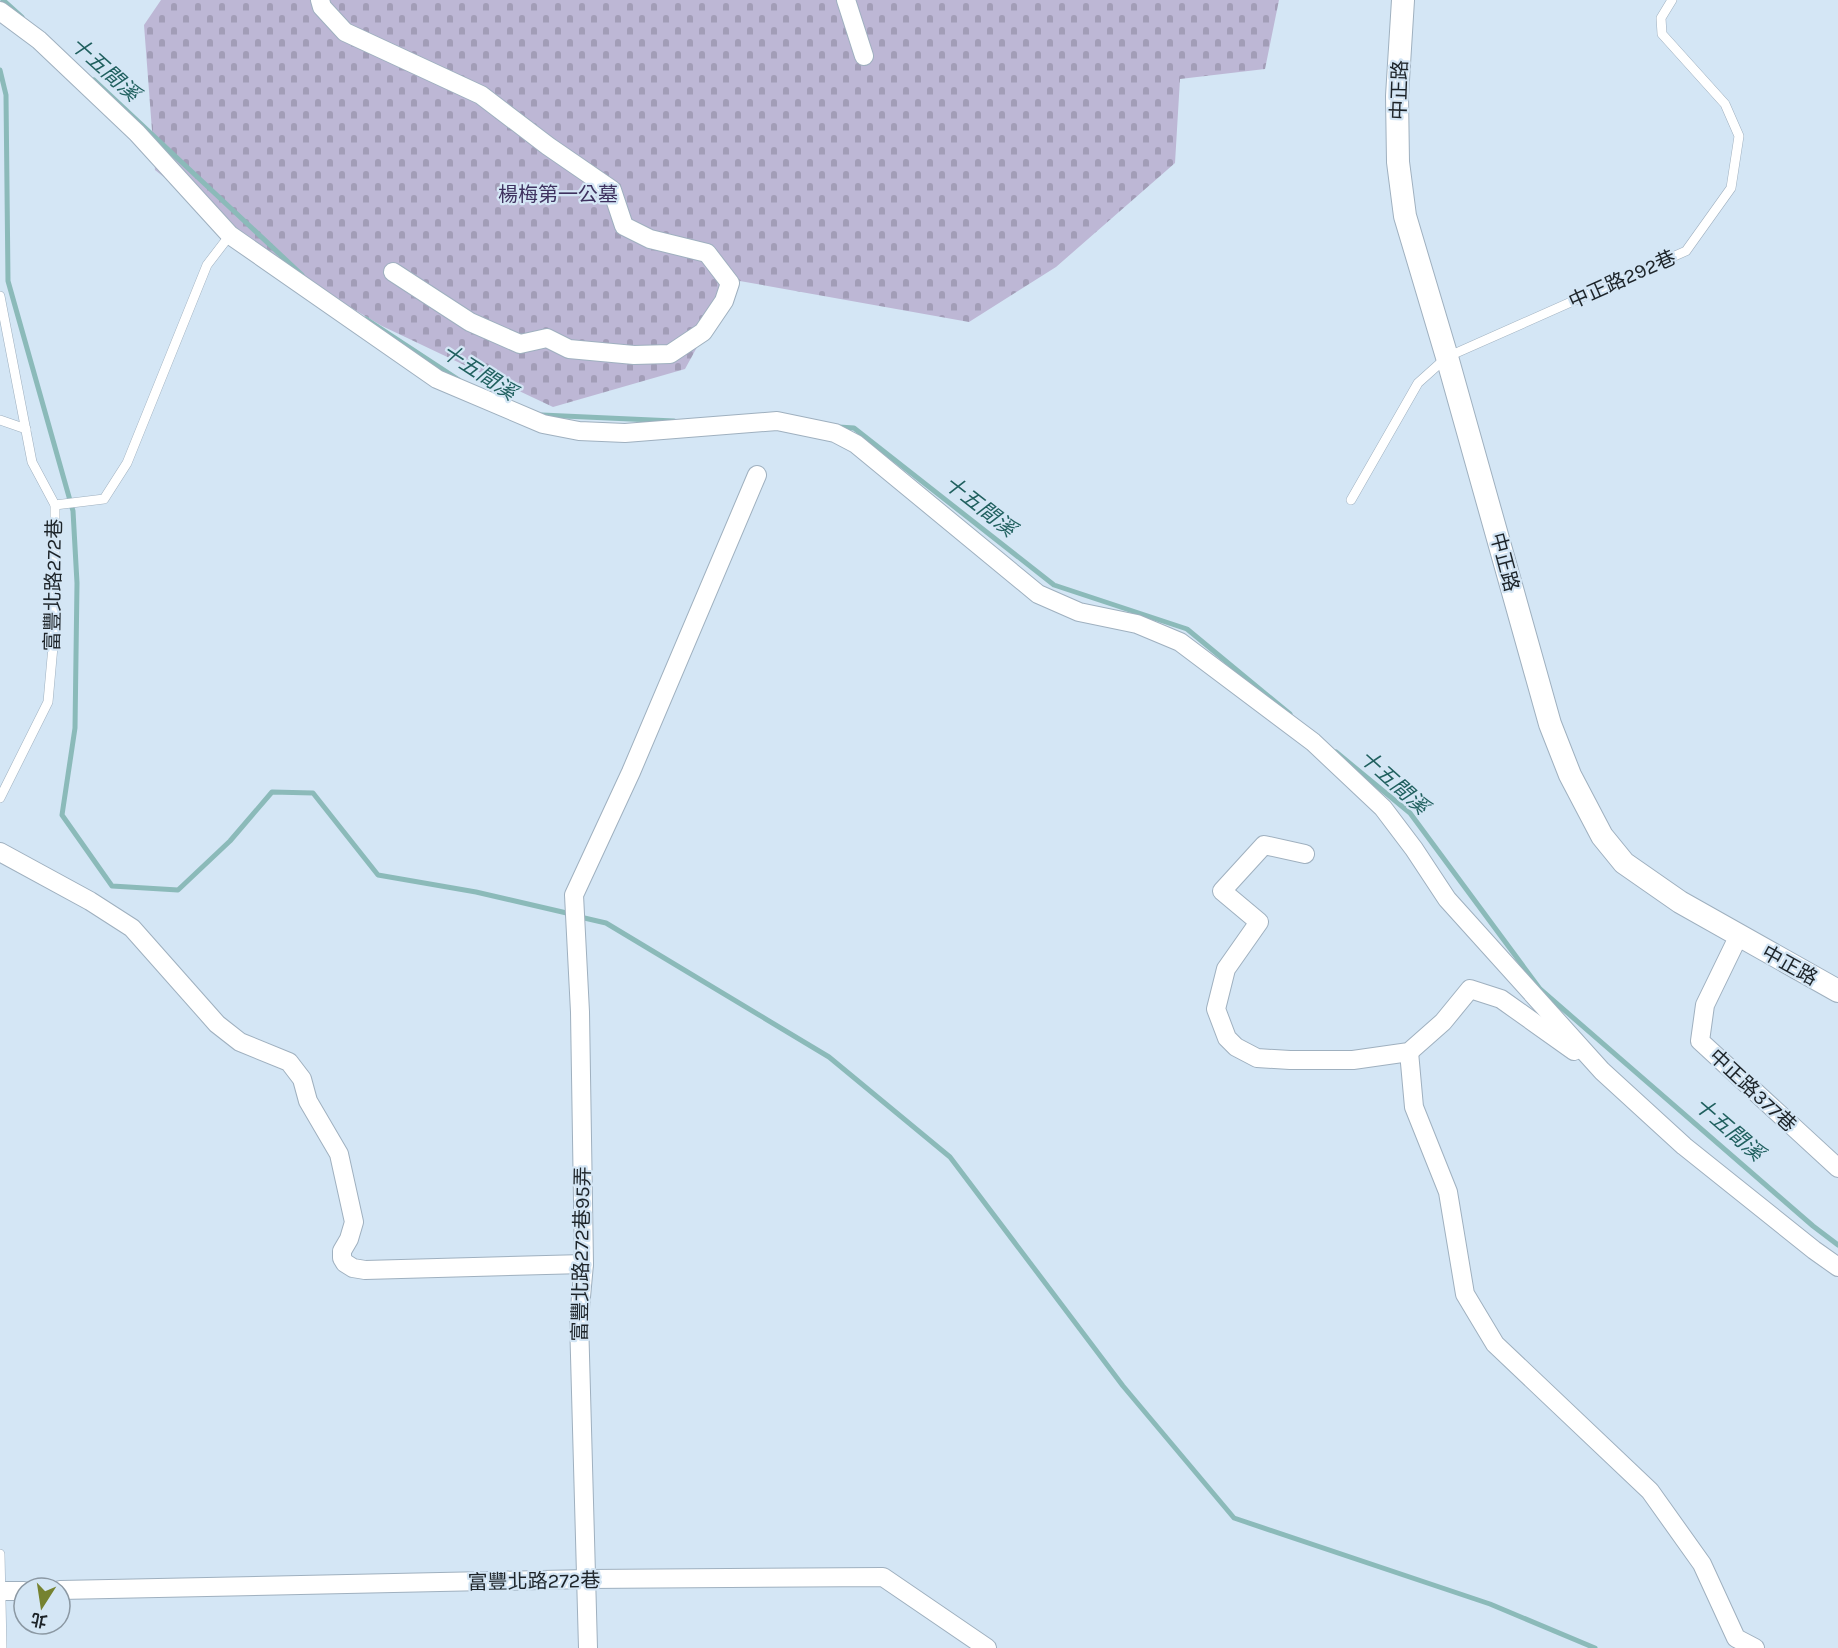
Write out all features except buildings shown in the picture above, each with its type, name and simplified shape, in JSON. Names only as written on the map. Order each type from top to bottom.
[{"type":"street","points":[[321,0],[322,7],[345,32],[481,95],[548,146],[612,190],[624,226],[650,239],[707,253],[730,283],[723,302],[703,332],[670,354],[634,355],[569,349],[547,338],[520,344],[470,322],[393,272]]},
{"type":"street","points":[[846,0],[864,56]]},
{"type":"street","name":"中正路","points":[[1403,0],[1397,96],[1398,162],[1405,216],[1550,724],[1570,775],[1602,836],[1624,863],[1680,902],[1838,991]]},
{"type":"street","points":[[0,11],[39,40],[137,133],[230,235],[438,379],[543,423],[579,431],[625,433],[777,421],[835,433],[856,444],[1038,594],[1079,612],[1137,624],[1180,642],[1313,742],[1383,808],[1447,899],[1602,1071],[1684,1146],[1838,1267]]},
{"type":"street","name":"富豐北路272巷95弄","points":[[588,1648],[579,1319],[584,1264],[580,1023],[574,894],[631,772],[756,475]]},
{"type":"street","points":[[1305,854],[1264,844],[1222,891],[1259,922],[1226,969],[1216,1009],[1227,1038],[1236,1047],[1264,1060],[1353,1060],[1409,1052],[1443,1022],[1470,989],[1501,999],[1602,1071]]},
{"type":"street","points":[[0,852],[132,928],[218,1024],[240,1042],[289,1062],[302,1079],[308,1101],[339,1154],[354,1222],[349,1239],[342,1251],[345,1263],[353,1268],[365,1270],[584,1264]]},
{"type":"street","name":"中正路377巷","points":[[1739,935],[1705,1005],[1700,1041],[1838,1168]]},
{"type":"street","points":[[1409,1052],[1414,1107],[1448,1192],[1465,1294],[1495,1344],[1650,1491],[1702,1564],[1736,1638],[1755,1648]]},
{"type":"street","name":"富豐北路272巷","points":[[72,1590],[587,1579],[883,1577],[987,1648]]},
{"type":"lane","name":"中正路292巷","points":[[1351,500],[1418,383],[1447,357],[1686,251],[1731,188],[1739,136],[1725,104],[1662,34],[1661,18],[1672,0]]},
{"type":"lane","points":[[57,505],[104,499],[127,463],[207,265],[230,235]]},
{"type":"lane","name":"富豐北路272巷","points":[[0,296],[32,462],[57,505],[55,624],[48,702],[0,798]]},
{"type":"lane","points":[[0,420],[26,429]]},
{"type":"lane","points":[[0,1554],[2,1648]]},
{"type":"green space","name":"楊梅第一公墓","points":[[161,0],[1279,0],[1265,69],[1180,79],[1175,163],[1056,267],[969,322],[734,280],[685,369],[553,407],[382,326],[264,256],[155,170],[144,25]]},
{"type":"waterway","name":"十五間溪","points":[[3,0],[22,17]]},
{"type":"waterway","points":[[0,70],[6,95],[8,281],[73,511],[77,583],[75,728],[62,815],[112,886],[178,890],[230,841],[272,792],[313,793],[378,875],[476,892],[571,914]]},
{"type":"waterway","name":"十五間溪","points":[[94,80],[302,275]]},
{"type":"waterway","name":"十五間溪","points":[[366,319],[459,380]]},
{"type":"waterway","name":"十五間溪","points":[[542,415],[674,421]]},
{"type":"waterway","name":"十五間溪","points":[[839,427],[854,428],[1054,585],[1187,629],[1290,714]]},
{"type":"waterway","name":"十五間溪","points":[[1336,752],[1410,813],[1540,989],[1813,1226],[1838,1245]]},
{"type":"waterway","points":[[580,917],[606,923],[829,1057],[950,1157],[1123,1386],[1234,1518],[1490,1604],[1595,1648]]}]
